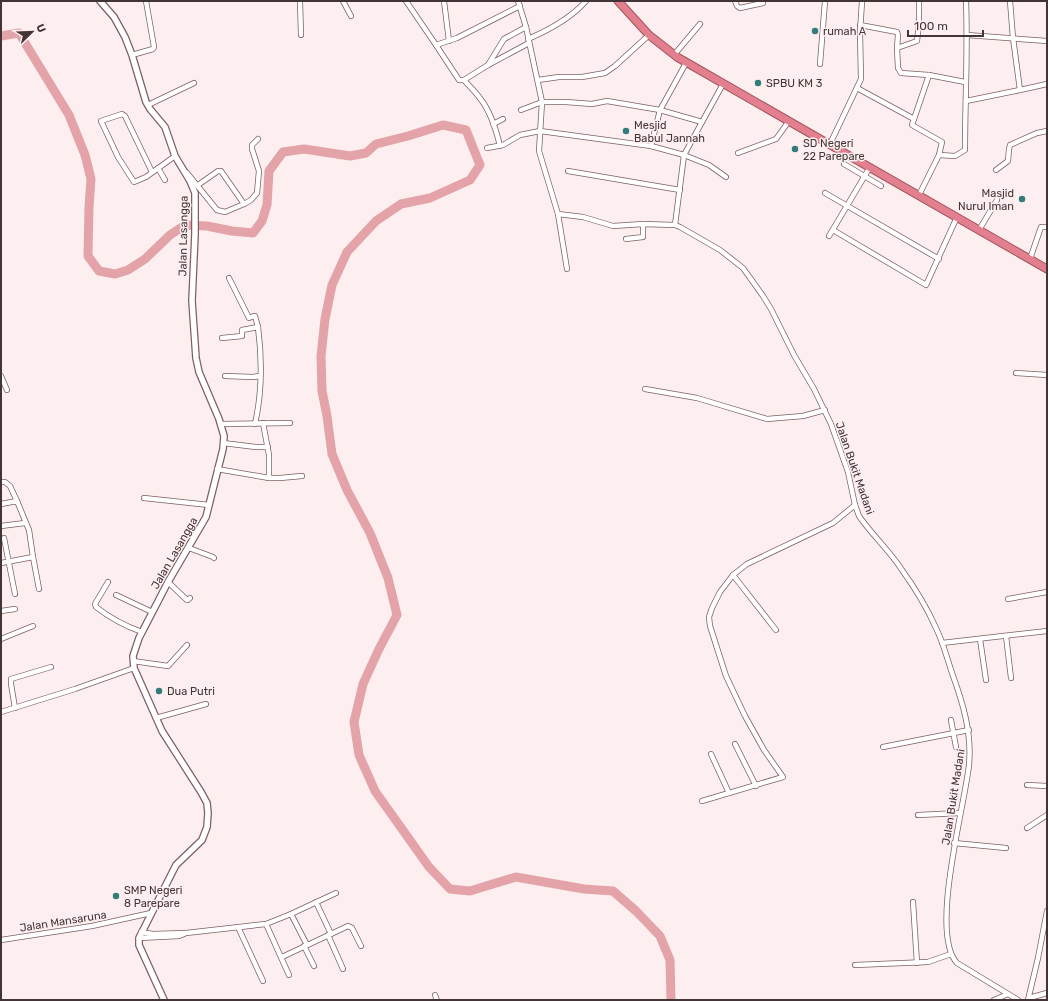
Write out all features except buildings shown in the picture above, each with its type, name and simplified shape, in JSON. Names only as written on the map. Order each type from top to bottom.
[{"type":"highway","points":[[618,1],[649,35],[686,63],[1047,268]]},
{"type":"street","name":"Jalan Lasangga","points":[[100,1],[118,24],[132,55],[148,105],[165,127],[175,156],[183,167],[195,194],[196,219],[192,301],[196,358],[199,372],[224,433],[210,505],[203,524],[152,612],[136,645],[133,661],[134,668],[156,718],[167,740],[206,800],[208,813],[207,827],[202,840],[176,865],[139,938]]},
{"type":"street","points":[[132,55],[152,50],[154,47],[146,1]]},
{"type":"street","points":[[300,1],[301,35]]},
{"type":"street","points":[[343,1],[351,16]]},
{"type":"street","points":[[406,1],[456,78],[459,80],[464,80],[564,21],[586,1]]},
{"type":"street","points":[[444,1],[449,41]]},
{"type":"street","points":[[735,1],[737,6],[740,8],[763,3]]},
{"type":"street","points":[[820,64],[824,1]]},
{"type":"street","points":[[830,144],[861,77],[860,25],[862,1]]},
{"type":"street","points":[[897,48],[917,41],[919,1]]},
{"type":"street","points":[[939,155],[955,156],[965,150],[967,35],[966,1]]},
{"type":"street","points":[[1010,1],[1020,90]]},
{"type":"street","points":[[436,45],[449,41],[519,3],[526,27],[542,102],[539,151],[558,214],[567,270]]},
{"type":"street","points":[[674,55],[700,24]]},
{"type":"street","points":[[860,25],[897,32],[898,68],[901,73],[929,75],[965,82]]},
{"type":"street","points":[[488,65],[504,39],[526,27]]},
{"type":"street","points":[[538,80],[559,77],[582,78],[602,75],[615,66],[649,35]]},
{"type":"street","points":[[967,35],[1047,41]]},
{"type":"street","points":[[651,146],[660,110],[686,63]]},
{"type":"street","points":[[919,195],[939,155],[942,142],[912,125],[929,75]]},
{"type":"street","points":[[464,80],[480,97],[493,124],[500,146]]},
{"type":"street","points":[[148,105],[194,83]]},
{"type":"street","points":[[675,225],[684,155],[723,84]]},
{"type":"street","points":[[966,101],[1047,84]]},
{"type":"street","points":[[857,88],[914,119]]},
{"type":"street","points":[[521,110],[542,102],[592,104],[607,101],[660,110],[702,122]]},
{"type":"street","points":[[152,172],[126,117],[122,114],[101,121],[118,157],[132,181],[137,182],[152,172],[158,168],[175,156]]},
{"type":"street","points":[[493,124],[503,118]]},
{"type":"street","points":[[738,153],[776,139],[789,121]]},
{"type":"street","points":[[487,148],[500,146],[520,135],[540,131],[651,146],[684,155],[709,165],[726,177]]},
{"type":"street","points":[[996,170],[1008,161],[1010,145],[1037,133],[1047,131]]},
{"type":"street","points":[[183,167],[217,210],[225,212],[251,200],[257,193],[259,171],[252,145],[258,139]]},
{"type":"street","points":[[844,164],[881,186]]},
{"type":"street","points":[[829,236],[870,167]]},
{"type":"street","points":[[158,168],[165,180]]},
{"type":"street","points":[[198,185],[218,171],[221,171],[244,204]]},
{"type":"street","points":[[568,171],[680,190]]},
{"type":"street","points":[[825,193],[939,259]]},
{"type":"street","points":[[979,230],[997,200]]},
{"type":"street","name":"Jalan Bukit Madani","points":[[558,214],[583,217],[613,226],[643,224],[675,225],[720,250],[742,268],[771,309],[794,355],[825,410],[846,466],[855,505],[863,521],[902,570],[928,614],[942,643],[957,686],[969,730],[969,765],[954,843],[947,898],[947,932],[950,954]]},
{"type":"street","points":[[833,230],[926,286],[957,217]]},
{"type":"street","points":[[626,239],[643,237],[643,224]]},
{"type":"street","points":[[1030,259],[1041,227],[1047,227]]},
{"type":"street","points":[[229,278],[249,318],[255,316],[258,327],[260,346],[260,404],[255,424]]},
{"type":"street","points":[[222,338],[242,336],[242,330],[258,327]]},
{"type":"street","points":[[1016,373],[1047,375]]},
{"type":"street","points":[[1,376],[7,390]]},
{"type":"street","points":[[225,376],[260,376]]},
{"type":"street","points":[[645,389],[697,398],[767,419],[803,416],[825,410]]},
{"type":"street","points":[[263,423],[268,447],[269,478]]},
{"type":"street","points":[[220,424],[290,423]]},
{"type":"street","points":[[223,443],[268,447]]},
{"type":"street","points":[[217,469],[269,478],[302,476]]},
{"type":"street","points":[[1,482],[5,482],[10,486],[29,530],[39,589]]},
{"type":"street","points":[[144,498],[210,505]]},
{"type":"street","points":[[1,504],[17,501]]},
{"type":"street","points":[[702,801],[783,777],[764,750],[745,716],[726,676],[710,626],[709,617],[720,592],[733,575],[752,561],[833,523],[855,505]]},
{"type":"street","points":[[1,526],[25,523]]},
{"type":"street","points":[[4,538],[15,594]]},
{"type":"street","points":[[189,548],[213,556],[214,558]]},
{"type":"street","points":[[1,563],[33,557]]},
{"type":"street","points":[[733,575],[776,630]]},
{"type":"street","points":[[108,582],[95,604],[96,607],[116,621],[142,632]]},
{"type":"street","points":[[168,582],[187,600],[190,598]]},
{"type":"street","points":[[1008,599],[1047,592]]},
{"type":"street","points":[[116,595],[152,612]]},
{"type":"street","points":[[1,611],[15,609]]},
{"type":"street","points":[[1,640],[33,626]]},
{"type":"street","points":[[942,643],[1047,631]]},
{"type":"street","points":[[1006,636],[1011,678]]},
{"type":"street","points":[[980,639],[986,680]]},
{"type":"street","points":[[133,661],[168,666],[187,645]]},
{"type":"street","points":[[15,708],[11,684],[12,680],[50,667]]},
{"type":"street","points":[[1,712],[75,689],[134,668]]},
{"type":"street","points":[[156,718],[206,704]]},
{"type":"street","points":[[951,720],[956,747]]},
{"type":"street","points":[[882,747],[969,730]]},
{"type":"street","points":[[736,744],[756,786]]},
{"type":"street","points":[[710,754],[729,793]]},
{"type":"street","points":[[1027,785],[1047,786]]},
{"type":"street","points":[[918,815],[960,812]]},
{"type":"street","points":[[1027,828],[1047,815]]},
{"type":"street","points":[[954,843],[1006,848]]},
{"type":"street","points":[[141,932],[153,934],[186,933],[266,924],[336,893]]},
{"type":"street","points":[[316,902],[343,969]]},
{"type":"street","points":[[913,902],[917,963]]},
{"type":"street","points":[[1028,999],[1047,911]]},
{"type":"street","name":"Jalan Mansaruna","points":[[1,940],[92,926],[151,913]]},
{"type":"street","points":[[291,914],[314,966]]},
{"type":"street","points":[[266,924],[289,974]]},
{"type":"street","points":[[282,957],[346,926],[351,926],[361,946]]},
{"type":"street","points":[[238,927],[263,981]]},
{"type":"street","points":[[164,1000],[139,945],[139,938],[179,936],[186,933]]},
{"type":"street","points":[[855,965],[928,962],[950,954],[957,963],[1018,1000]]},
{"type":"street","points":[[1028,999],[1047,993]]},
{"type":"street","points":[[435,994],[436,1000]]},
{"type":"street","points":[[994,1000],[1008,994]]},
{"type":"waterway","points":[[1,36],[19,33],[69,115],[85,155],[91,179],[88,256],[99,271],[115,274],[128,270],[145,259],[170,235],[185,225],[207,226],[253,233],[262,221],[267,205],[269,171],[283,152],[304,149],[350,156],[366,153],[376,144],[443,125],[466,130],[480,165],[470,180],[430,198],[401,204],[376,221],[347,252],[332,285],[325,319],[321,356],[322,391],[332,454],[347,490],[370,533],[388,578],[397,615],[363,684],[354,722],[359,755],[375,791],[429,867],[450,889],[470,891],[516,877],[584,889],[613,891],[636,911],[660,936],[670,960],[671,1000]]},
{"type":"place","name":"rumah A","points":[[815,31]]},
{"type":"place","name":"SPBU KM 3","points":[[758,83]]},
{"type":"place","name":"Mesjid Babul Jannah","points":[[626,131]]},
{"type":"place","name":"SD Negeri 22 Parepare","points":[[795,149]]},
{"type":"place","name":"Masjid Nurul Iman","points":[[1022,199]]},
{"type":"place","name":"Dua Putri","points":[[159,691]]},
{"type":"place","name":"SMP Negeri 8 Parepare","points":[[116,896]]}]
